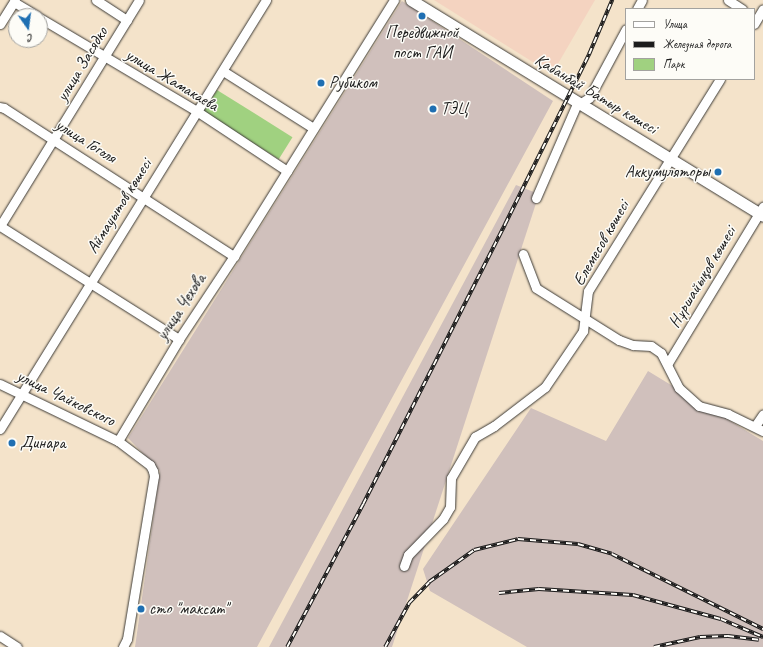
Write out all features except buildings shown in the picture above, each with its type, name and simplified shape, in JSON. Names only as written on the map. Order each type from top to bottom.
[{"type":"main road","name":"Қабанбай Батыр көшесі","points":[[411,0],[670,159],[762,212]]},
{"type":"street","name":"улица Жамакаева","points":[[96,0],[127,20]]},
{"type":"street","name":"улица Засядко","points":[[0,226],[140,0]]},
{"type":"street","name":"Аймауытов көшесі","points":[[0,428],[143,196],[198,112],[266,0]]},
{"type":"street","name":"улица Чехова","points":[[118,441],[179,339],[234,256],[394,0]]},
{"type":"street","points":[[728,0],[740,8]]},
{"type":"street","points":[[0,24],[14,1],[25,8]]},
{"type":"street","points":[[757,20],[763,9]]},
{"type":"street","name":"улица Жамакаева","points":[[48,23],[198,112],[287,172]]},
{"type":"street","points":[[536,198],[579,104],[589,98],[625,31]]},
{"type":"street","name":"улица Жамакаева","points":[[223,71],[313,128]]},
{"type":"street","name":"Елемесов көшесі","points":[[404,566],[408,555],[443,519],[450,507],[451,478],[475,437],[494,426],[545,387],[583,331],[588,291],[719,80]]},
{"type":"street","name":"улица Гоголя","points":[[0,107],[4,108],[143,196],[234,256]]},
{"type":"street","name":"Нұршайықов көшесі","points":[[668,363],[762,212]]},
{"type":"street","points":[[0,226],[179,339]]},
{"type":"street","points":[[523,254],[536,288],[620,340],[633,345],[652,346],[661,352],[668,363],[679,388],[699,406],[728,414],[759,429],[763,414]]},
{"type":"street","name":"улица Чайковского","points":[[0,384],[118,441]]},
{"type":"street","points":[[118,441],[150,465],[154,476],[127,639],[123,647]]},
{"type":"street","points":[[0,636],[17,647]]},
{"type":"shaded area","points":[[434,0],[595,0],[552,74]]},
{"type":"shaded area","points":[[402,1],[553,101],[257,647],[135,647],[160,471],[128,438]]},
{"type":"shaded area","points":[[516,185],[539,194],[392,647],[269,647]]},
{"type":"shaded area","points":[[648,371],[763,441],[763,647],[527,647],[430,591],[423,569],[531,408],[606,441]]},
{"type":"green space","points":[[217,90],[292,137],[279,159],[203,112]]},
{"type":"railway","points":[[287,647],[363,504],[505,224],[589,54],[612,0]]},
{"type":"railway","points":[[385,647],[409,603],[429,582],[474,550],[518,539],[578,544],[612,554],[763,629]]},
{"type":"railway","points":[[499,593],[539,589],[633,595],[721,619],[763,637]]},
{"type":"railway","points":[[654,647],[700,637],[728,636],[759,640]]},
{"type":"place","name":"Передвижной пост ГАИ","points":[[422,16]]},
{"type":"place","name":"Рубиком","points":[[321,83]]},
{"type":"place","name":"ТЭЦ","points":[[433,109]]},
{"type":"place","name":"Аккумуляторы","points":[[718,172]]},
{"type":"place","name":"Динара","points":[[12,443]]},
{"type":"place","name":"сто \"максат\"","points":[[141,609]]}]
